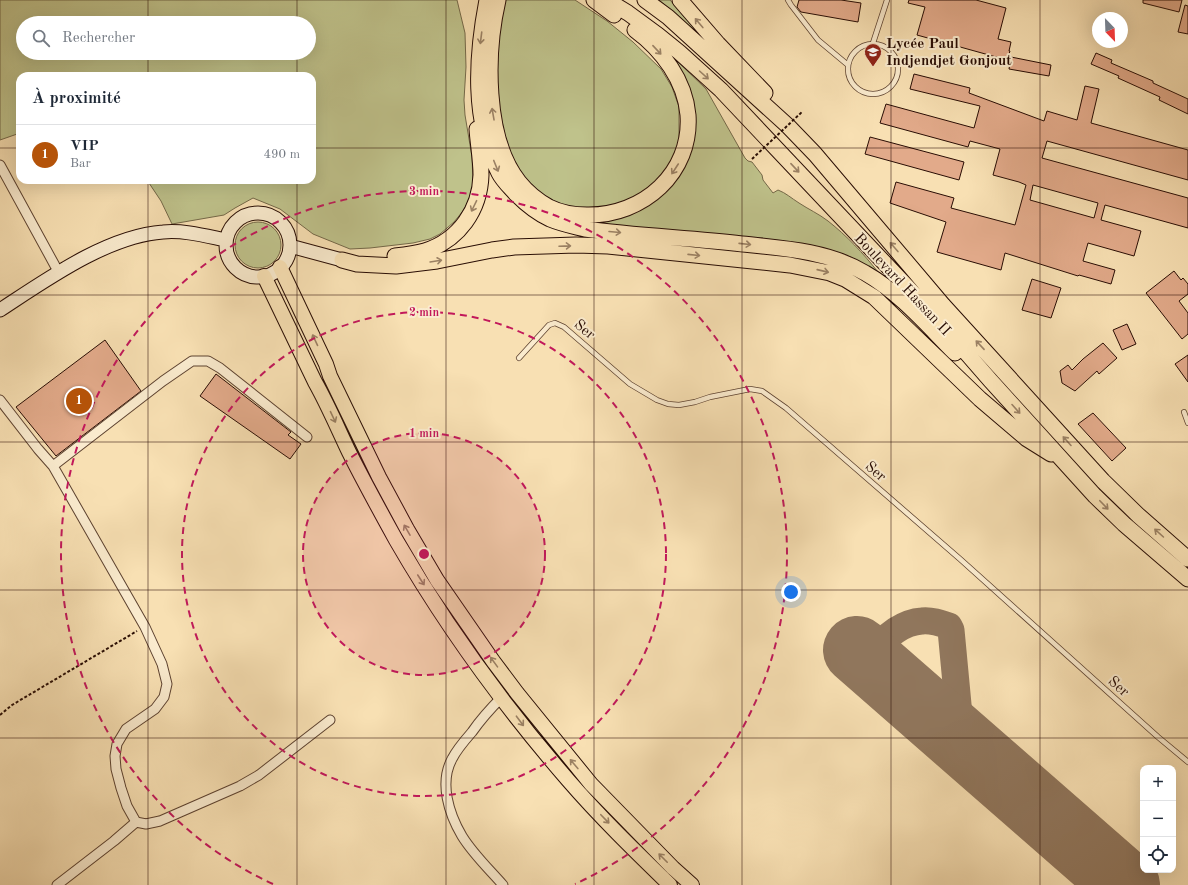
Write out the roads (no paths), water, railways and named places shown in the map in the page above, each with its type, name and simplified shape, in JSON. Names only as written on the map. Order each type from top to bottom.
[{"type":"highway","points":[[342,260],[423,252],[435,247],[458,231],[477,201],[481,174],[477,130],[479,98],[479,49],[487,0]]},
{"type":"highway","points":[[498,0],[492,41],[490,81],[495,124],[504,155],[518,182],[538,200],[550,208],[560,212],[590,215],[608,214],[628,208],[651,195],[665,182],[678,164],[685,146],[688,119],[686,101],[680,84],[665,59],[653,45],[640,34],[594,0]]},
{"type":"highway","name":"Boulevard Hassan II","points":[[607,0],[658,35],[721,90],[930,311],[990,380],[1107,508],[1188,579]]},
{"type":"highway","name":"Boulevard Hassan II","points":[[645,0],[668,17],[788,126],[815,154],[943,304],[1103,481],[1188,559]]},
{"type":"highway","points":[[680,0],[718,44],[774,102],[782,113],[788,126]]},
{"type":"highway","points":[[479,98],[483,128],[499,173],[506,183],[524,201],[541,214],[560,222],[585,229],[760,246],[803,252],[842,262],[864,272],[883,285],[905,304],[971,369],[990,380]]},
{"type":"highway","points":[[342,260],[357,264],[396,266],[437,261],[514,247],[576,245],[608,246],[782,264],[830,273],[845,278],[874,297],[980,399],[1027,439],[1064,462]]},
{"type":"main road","points":[[261,213],[274,218],[285,228],[290,246],[285,261],[280,267],[272,273],[264,276],[254,276],[244,273],[236,268],[229,260],[226,250],[226,240],[234,223],[242,217],[261,213]]},
{"type":"main road","points":[[0,310],[78,261],[119,242],[148,234],[164,232],[182,232],[226,240]]},
{"type":"main road","points":[[290,246],[342,260]]},
{"type":"main road","points":[[280,267],[326,364],[330,376],[379,477],[407,529],[448,596],[505,677],[586,778],[637,832],[692,885]]},
{"type":"main road","points":[[264,276],[350,453],[378,507],[397,541],[447,621],[502,697],[569,781],[622,838],[670,885]]},
{"type":"street","points":[[0,165],[59,273]]},
{"type":"street","points":[[53,466],[192,360],[208,361],[220,368],[307,437]]},
{"type":"street","points":[[0,400],[53,466],[145,626],[162,664],[167,684],[164,697],[155,709],[126,729],[117,744],[115,756],[116,769],[121,788],[136,822]]},
{"type":"street","points":[[502,697],[488,710],[451,760],[446,790],[452,817],[462,836],[503,885]]},
{"type":"street","points":[[136,822],[146,824],[160,820],[240,786],[259,775],[330,720]]},
{"type":"street","points":[[57,885],[114,842],[136,822]]},
{"type":"lane","points":[[788,0],[818,40],[848,65]]},
{"type":"lane","points":[[873,43],[887,0]]},
{"type":"lane","points":[[873,43],[887,47],[892,52],[896,58],[898,72],[896,79],[887,90],[873,94],[859,90],[854,85],[850,79],[848,65],[854,52],[866,44],[873,43]]},
{"type":"lane","name":"Ser","points":[[519,358],[549,325],[554,323],[564,327],[630,384],[657,400],[668,404],[679,405],[695,402],[710,396],[750,389],[762,391],[786,408],[960,559],[1158,737],[1188,762]]},
{"type":"lane","points":[[1184,412],[1188,423]]},
{"type":"place","name":"Lycée Paul Indjendjet Gonjout","points":[[873,67]]},
{"type":"place","name":"VIP","points":[[79,401]]}]
